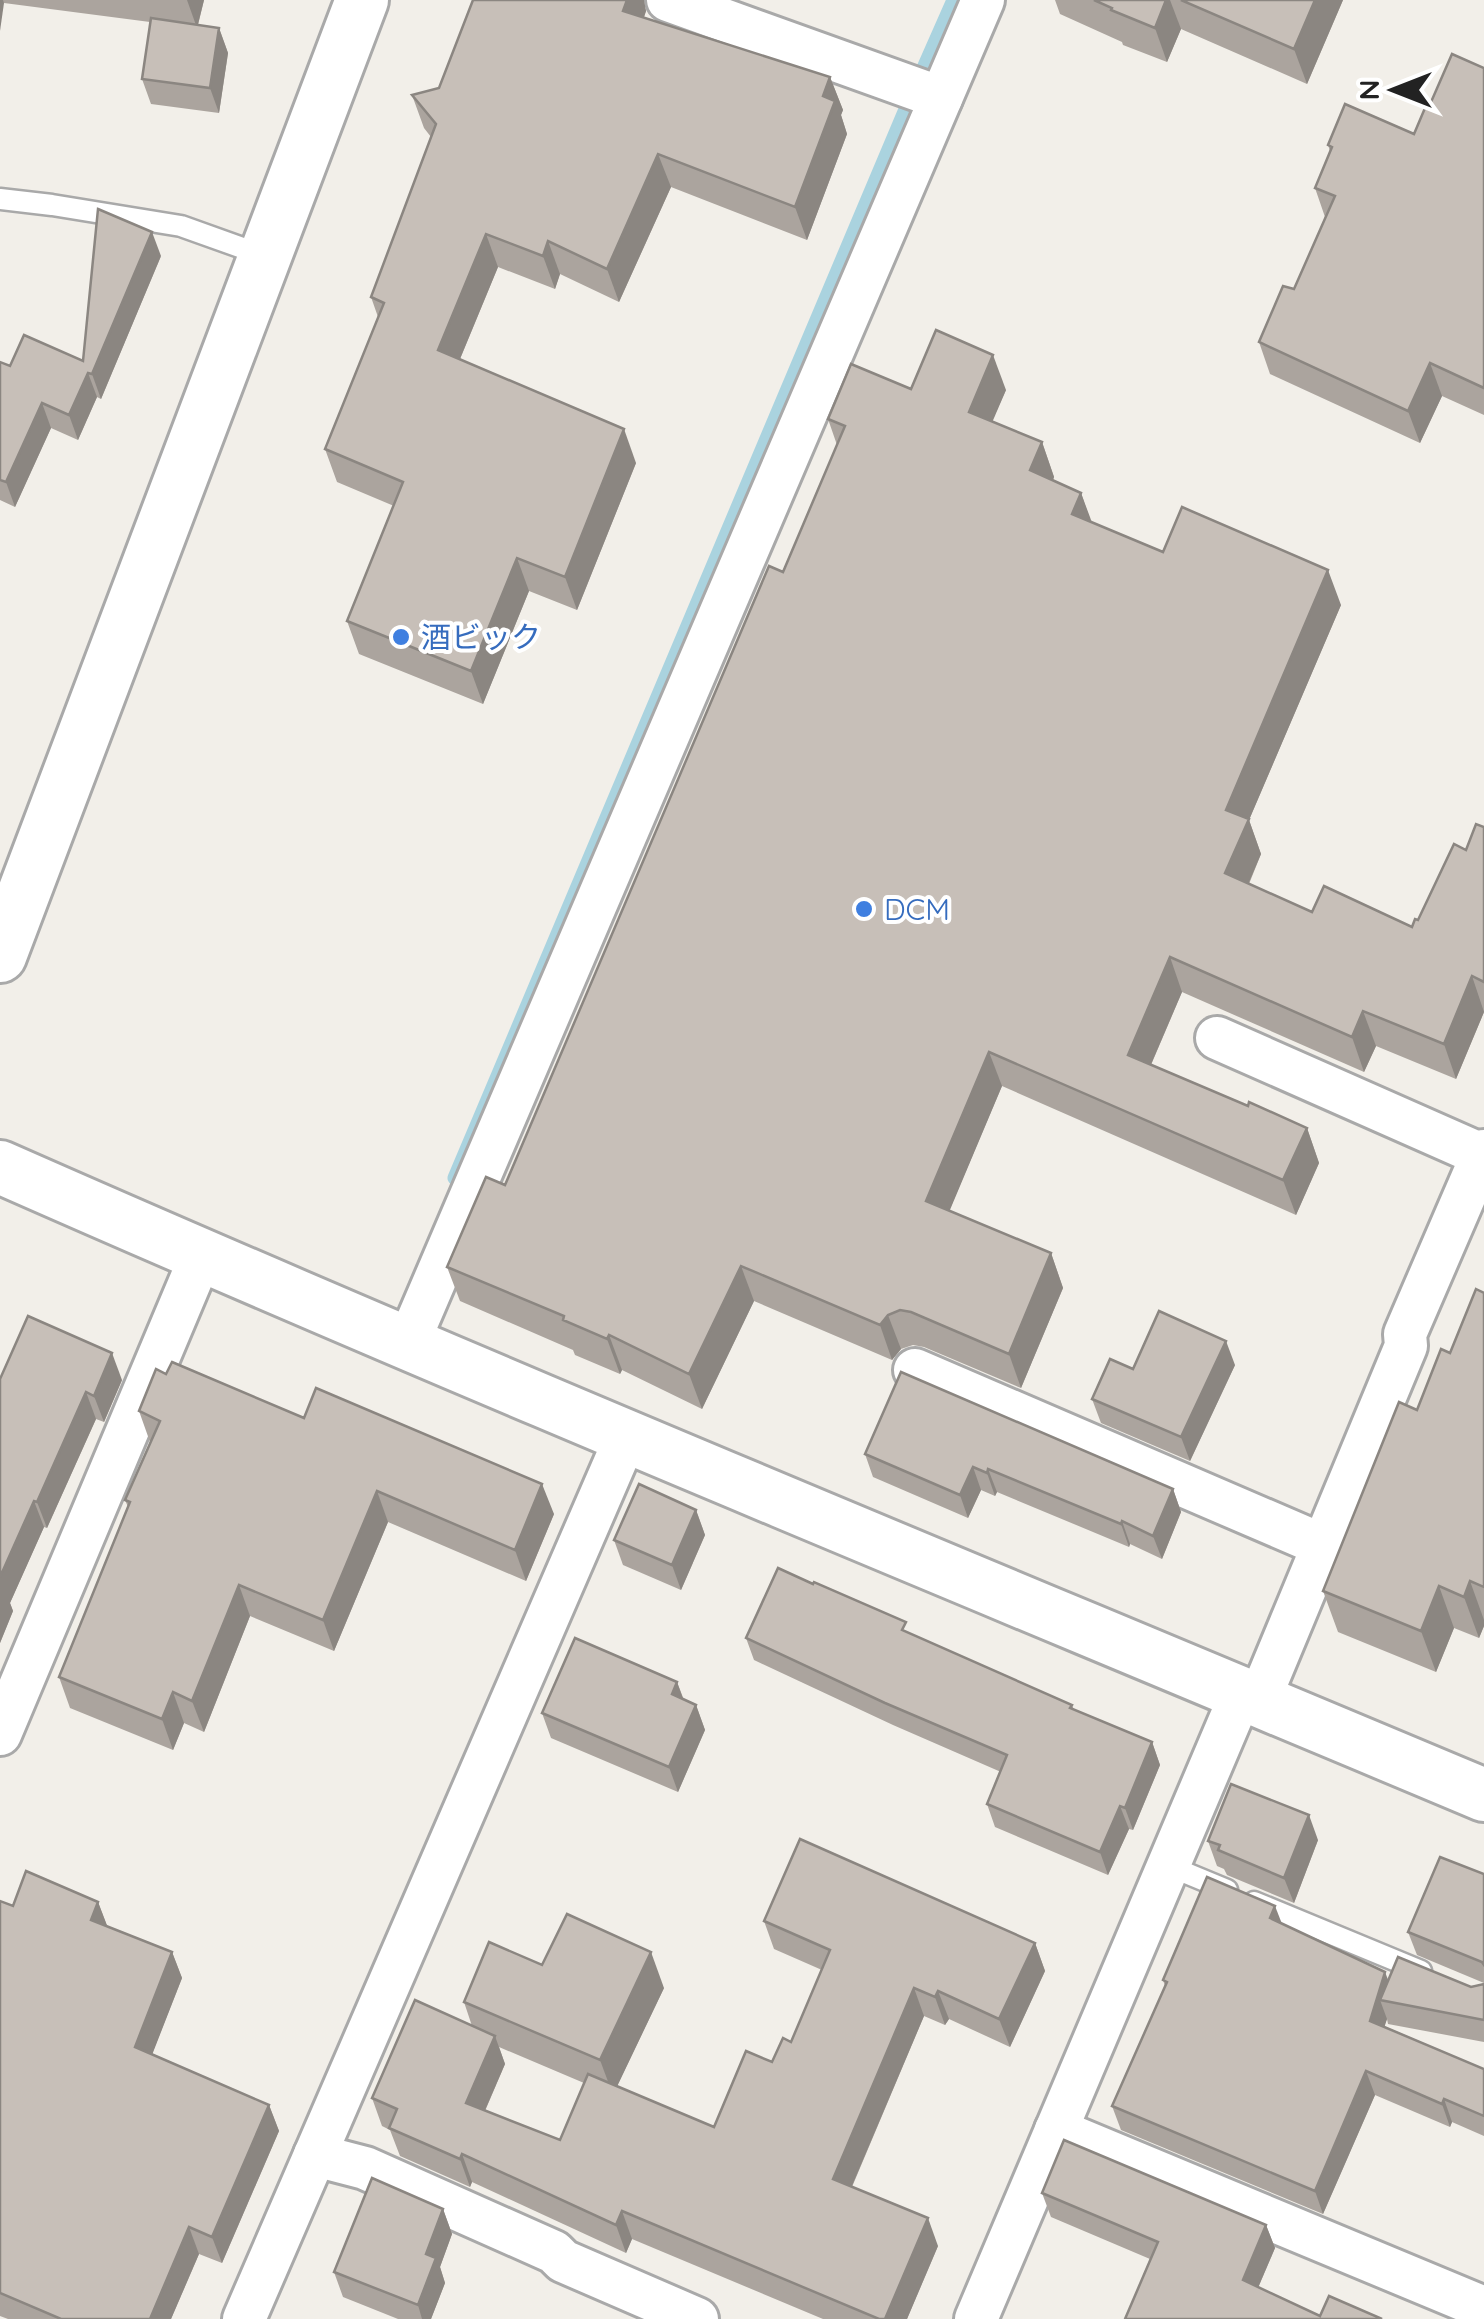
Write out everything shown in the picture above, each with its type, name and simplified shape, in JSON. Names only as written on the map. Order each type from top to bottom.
[{"type":"street","points":[[0,956],[362,0]]},
{"type":"street","points":[[668,0],[940,98]]},
{"type":"street","points":[[408,1343],[983,0]]},
{"type":"street","points":[[976,2319],[1169,1866],[1322,1545],[1483,1153],[1217,1038]]},
{"type":"street","points":[[0,1167],[626,1437],[1484,1795]]},
{"type":"street","points":[[0,1734],[201,1256]]},
{"type":"street","points":[[915,1370],[1322,1545]]},
{"type":"street","points":[[244,2319],[626,1437]]},
{"type":"street","points":[[1056,2130],[1484,2308]]},
{"type":"street","points":[[315,2155],[365,2168],[697,2319]]},
{"type":"lane","points":[[0,199],[181,226],[265,256]]},
{"type":"lane","points":[[1169,1866],[1432,1976]]},
{"type":"building","points":[[473,0],[627,0],[623,11],[830,77],[823,96],[835,101],[795,207],[658,154],[607,269],[548,241],[543,256],[486,234],[438,350],[624,429],[565,577],[517,558],[471,671],[347,621],[403,482],[325,449],[384,303],[371,297],[436,124],[412,95],[439,88]]},
{"type":"building","points":[[1094,0],[1166,0],[1155,28]]},
{"type":"building","points":[[1181,0],[1315,0],[1294,49]]},
{"type":"building","points":[[151,18],[219,28],[210,88],[142,79]]},
{"type":"building","points":[[1452,54],[1484,68],[1484,388],[1430,363],[1408,411],[1259,342],[1283,286],[1294,289],[1335,196],[1315,188],[1345,104],[1414,134]]},
{"type":"building","points":[[98,209],[152,232],[92,374],[88,373],[69,415],[42,403],[6,482],[0,480],[0,362],[10,366],[24,335],[83,361]]},
{"type":"building","name":"DCM","points":[[936,330],[993,355],[969,412],[1042,442],[1030,470],[1081,493],[1072,514],[1163,552],[1182,507],[1328,570],[1226,810],[1249,819],[1225,873],[1312,912],[1324,886],[1412,927],[1454,844],[1466,850],[1476,824],[1484,827],[1484,982],[1472,976],[1444,1044],[1363,1011],[1352,1037],[1170,957],[1128,1055],[1307,1128],[1283,1180],[989,1052],[926,1201],[1051,1253],[1009,1354],[911,1312],[900,1310],[888,1315],[880,1325],[741,1266],[689,1374],[609,1335],[607,1339],[563,1320],[564,1316],[447,1267],[486,1177],[505,1185],[769,566],[783,572],[845,426],[828,419],[851,364],[911,389]]},
{"type":"building","points":[[1476,1289],[1484,1293],[1484,1587],[1470,1581],[1464,1597],[1439,1586],[1421,1631],[1323,1591],[1399,1402],[1417,1410],[1441,1349],[1450,1353]]},
{"type":"building","points":[[1159,1311],[1226,1341],[1181,1437],[1092,1399],[1110,1359],[1133,1369]]},
{"type":"building","points":[[28,1316],[112,1353],[94,1396],[86,1392],[0,1577],[0,1379]]},
{"type":"building","points":[[172,1362],[304,1418],[316,1388],[542,1484],[515,1550],[377,1491],[323,1620],[239,1585],[192,1701],[173,1692],[162,1719],[59,1677],[130,1502],[125,1500],[160,1421],[139,1411],[156,1369],[166,1374]]},
{"type":"building","points":[[901,1372],[1173,1489],[1153,1536],[988,1469],[987,1473],[973,1467],[960,1495],[865,1454]]},
{"type":"building","points":[[639,1484],[696,1510],[672,1565],[614,1540]]},
{"type":"building","points":[[778,1568],[906,1622],[902,1630],[1152,1742],[1125,1808],[1120,1806],[1100,1852],[987,1804],[1007,1755],[746,1638]]},
{"type":"building","points":[[575,1638],[677,1682],[672,1694],[696,1705],[669,1767],[542,1713]]},
{"type":"building","points":[[1231,1784],[1309,1815],[1284,1878],[1218,1850],[1220,1845],[1208,1841]]},
{"type":"building","points":[[800,1839],[1035,1943],[999,2019],[938,1991],[935,1997],[914,1988],[833,2179],[928,2218],[885,2319],[622,2211],[616,2225],[462,2154],[460,2159],[389,2128],[397,2109],[372,2098],[415,2000],[495,2036],[466,2103],[560,2140],[588,2074],[714,2127],[746,2051],[772,2062],[783,2038],[791,2042],[830,1950],[764,1921]]},
{"type":"building","points":[[1440,1857],[1484,1874],[1484,1965],[1408,1932]]},
{"type":"building","points":[[26,1871],[98,1902],[91,1920],[172,1952],[135,2047],[269,2105],[212,2237],[189,2227],[150,2319],[61,2319],[0,2293],[0,1901],[13,1906]]},
{"type":"building","points":[[1207,1877],[1275,1906],[1270,1918],[1385,1972],[1370,2021],[1484,2069],[1484,2116],[1444,2099],[1442,2104],[1366,2071],[1315,2191],[1112,2106],[1167,1982],[1163,1980]]},
{"type":"building","points":[[567,1914],[651,1952],[600,2060],[464,2002],[489,1942],[542,1965]]},
{"type":"building","points":[[1398,1957],[1471,1987],[1484,1984],[1484,2020],[1380,2000]]},
{"type":"building","points":[[1064,2140],[1266,2225],[1243,2280],[1320,2316],[1329,2296],[1382,2319],[1125,2319],[1158,2242],[1042,2193]]},
{"type":"building","points":[[372,2178],[443,2209],[426,2254],[436,2258],[418,2305],[334,2272]]},
{"type":"waterway","points":[[924,68],[954,0]]},
{"type":"waterway","points":[[455,1178],[907,107]]},
{"type":"place","name":"酒ビック","points":[[401,637]]},
{"type":"place","name":"DCM","points":[[864,909]]}]
